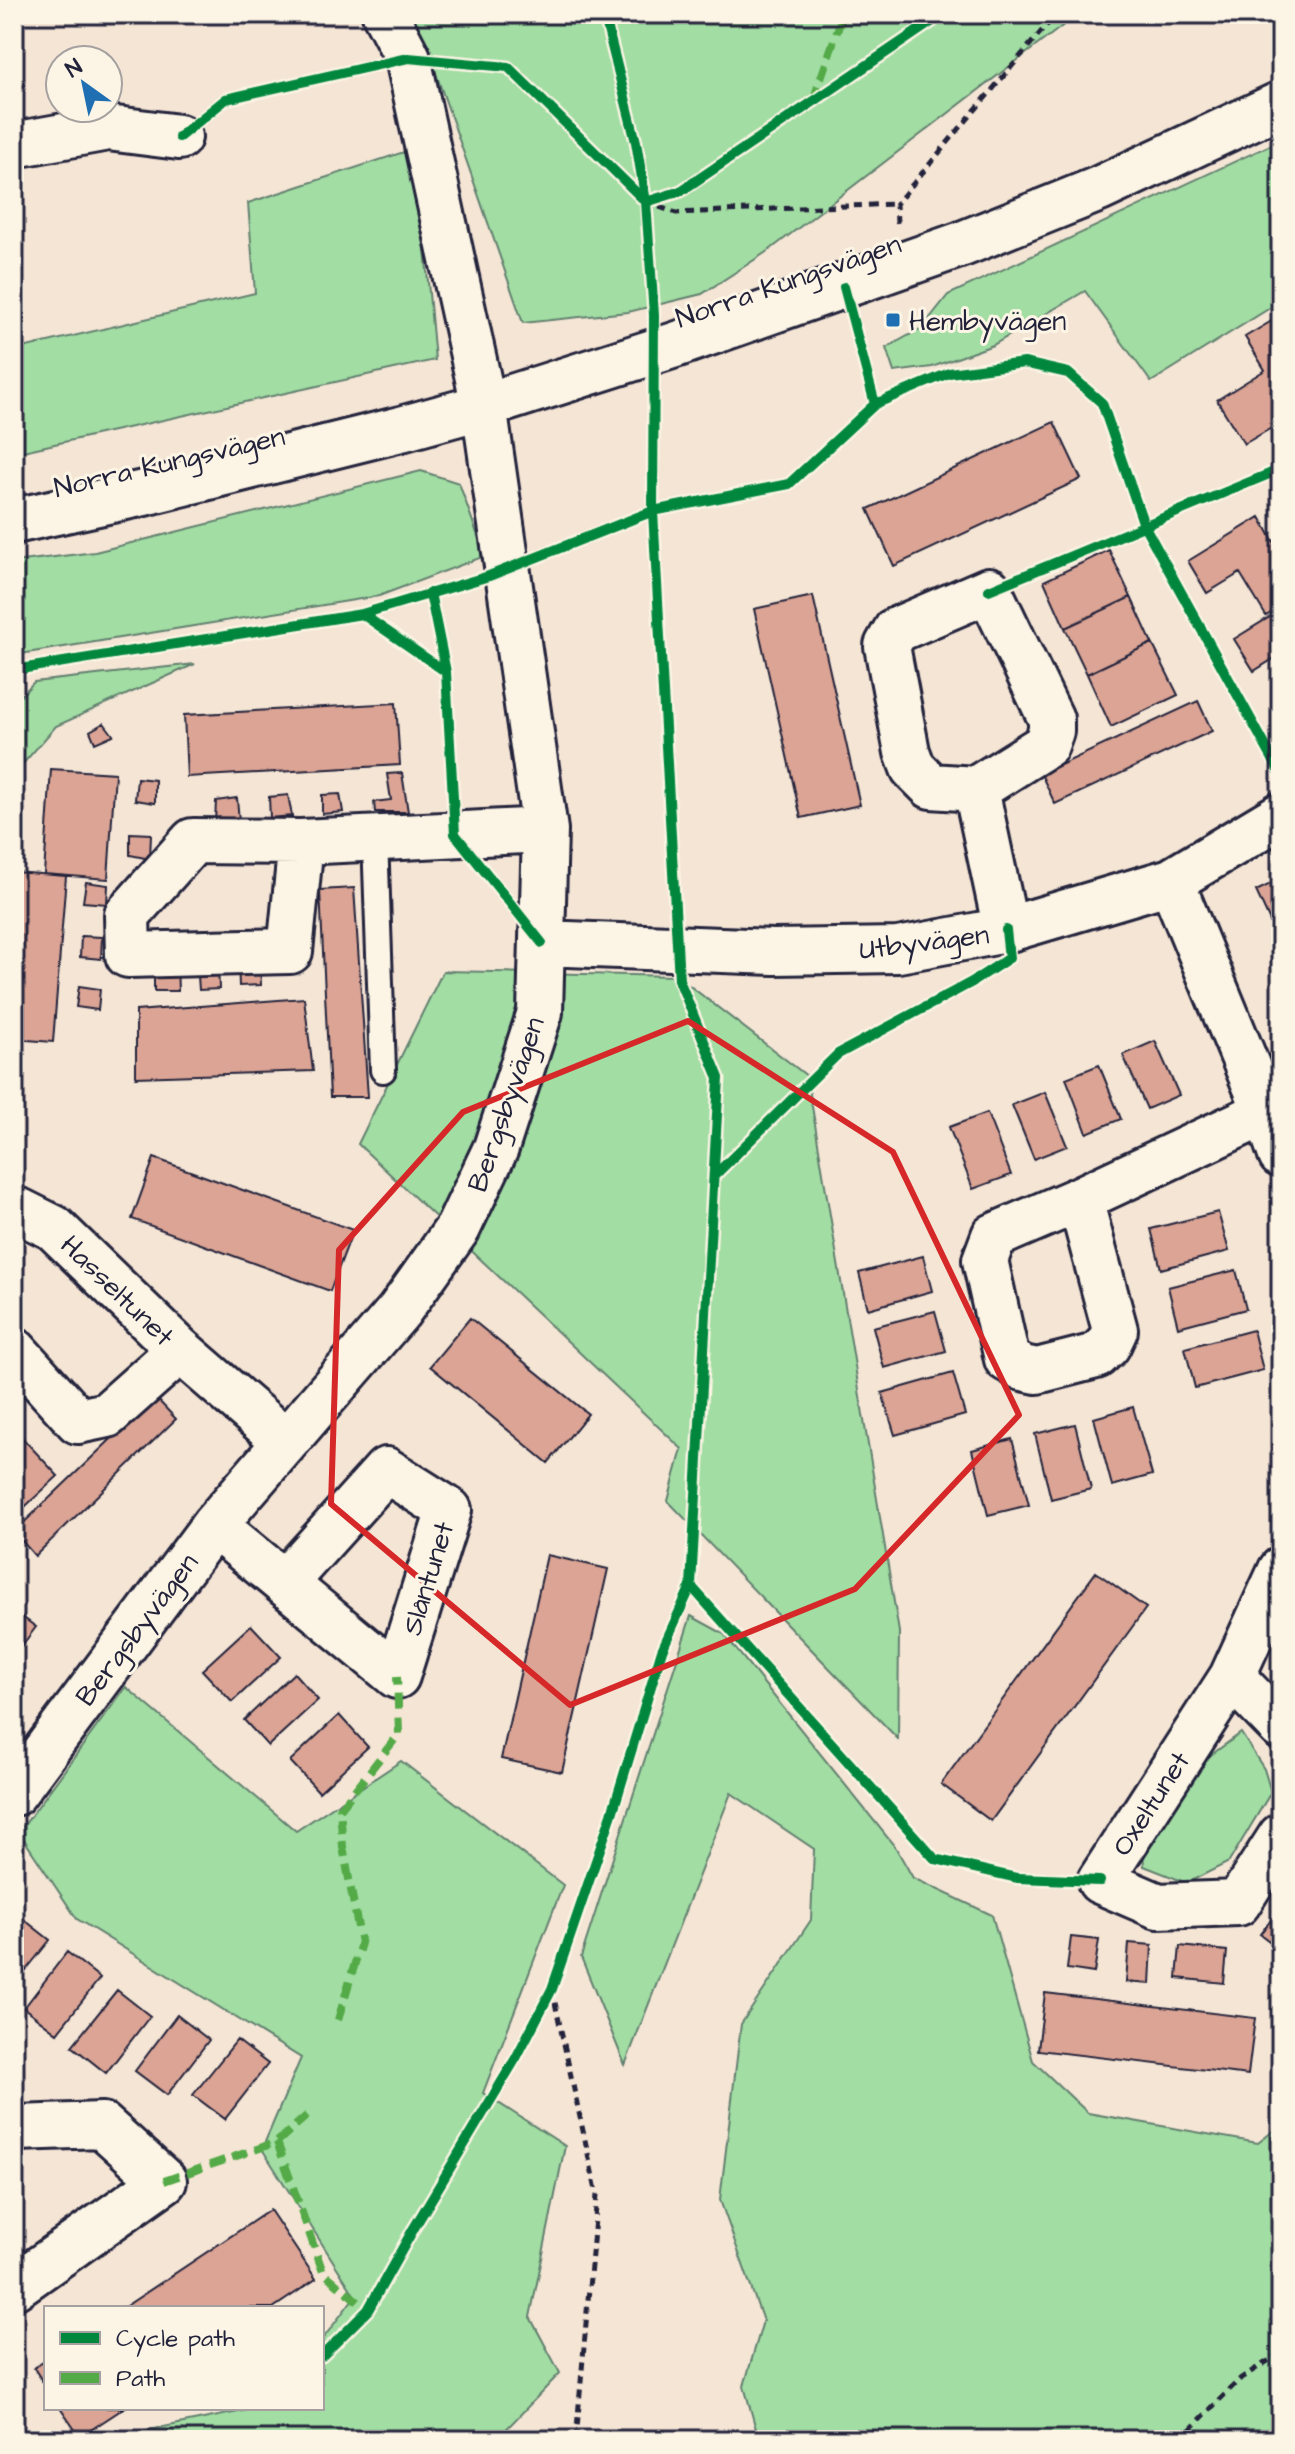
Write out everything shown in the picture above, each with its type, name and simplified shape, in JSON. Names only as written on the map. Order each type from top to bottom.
[{"type":"street","points":[[385,14],[408,58],[484,406]]},
{"type":"street","name":"Norra Kungsvägen","points":[[14,521],[267,463],[484,406],[675,345],[962,244],[1099,189],[1281,104]]},
{"type":"street","points":[[14,145],[108,128],[179,137]]},
{"type":"street","name":"Bergsbyvägen","points":[[14,1793],[214,1525],[399,1311],[458,1228],[496,1148],[540,1012],[545,830],[484,406]]},
{"type":"street","points":[[989,590],[1051,719],[1051,731],[1046,745],[976,789],[931,786],[913,768],[907,752],[887,646],[896,630],[989,590]]},
{"type":"street","points":[[976,789],[1006,930]]},
{"type":"street","name":"Utbyvägen","points":[[542,943],[774,952],[898,950],[1006,930],[1171,881],[1281,815]]},
{"type":"street","points":[[301,842],[545,830]]},
{"type":"street","points":[[1171,881],[1281,1155]]},
{"type":"street","points":[[1080,1199],[1266,1112]]},
{"type":"street","name":"Hasseltunet","points":[[14,1215],[20,1211],[54,1228],[180,1350],[285,1441]]},
{"type":"street","name":"Hasseltunet","points":[[14,1350],[78,1421],[107,1415],[180,1350]]},
{"type":"street","points":[[214,1525],[285,1582]]},
{"type":"street","points":[[1281,1570],[1232,1677],[1281,1727]]},
{"type":"street","name":"Oxeltunet","points":[[1232,1677],[1100,1881],[1158,1906],[1238,1903],[1281,1836]]},
{"type":"street","points":[[14,2287],[164,2181],[102,2125],[15,2128]]},
{"type":"lane","points":[[375,838],[383,1070]]},
{"type":"path","points":[[897,223],[896,204],[1056,14]]},
{"type":"path","points":[[639,188],[646,202],[647,216]]},
{"type":"path","points":[[646,202],[669,195]]},
{"type":"path","points":[[646,202],[676,213],[896,204]]},
{"type":"path","points":[[545,2002],[557,1974]]},
{"type":"path","points":[[552,1989],[597,2195],[576,2440]]},
{"type":"path","points":[[1180,2440],[1241,2378],[1281,2353]]},
{"type":"highlighted area","points":[[688,1021],[893,1152],[1019,1415],[855,1589],[570,1705],[331,1504],[339,1250],[463,1112]]},
{"type":"green space","points":[[411,14],[1078,14],[771,249],[702,294],[628,312],[523,323],[432,62]]},
{"type":"green space","points":[[1281,140],[1281,301],[1151,382],[1085,291],[993,345],[932,367],[894,372],[886,348],[922,328],[948,295]]},
{"type":"green space","points":[[416,148],[435,360],[14,453],[14,350],[255,293],[248,203]]},
{"type":"green space","points":[[421,471],[459,483],[485,556],[379,596],[14,655],[14,562],[95,552]]},
{"type":"green space","points":[[195,664],[56,726],[14,774],[14,703],[34,682]]},
{"type":"green space","points":[[443,971],[677,976],[807,1076],[899,1632],[898,1739],[668,1501],[682,1449],[358,1144]]},
{"type":"green space","points":[[691,1616],[724,1634],[896,1848],[913,1878],[992,1915],[1033,2061],[1088,2113],[1258,2143],[1281,2125],[1281,2440],[759,2440],[744,2386],[763,2321],[720,2200],[741,2024],[811,1920],[814,1849],[731,1793],[625,2065],[581,1957]]},
{"type":"green space","points":[[126,1687],[296,1831],[401,1761],[563,1885],[483,2093],[565,2146],[530,2317],[560,2373],[496,2440],[99,2440],[248,2410],[324,2410],[324,2337],[355,2296],[262,2149],[301,2058],[77,1919],[19,1832]]},
{"type":"green space","points":[[1241,1733],[1264,1769],[1271,1792],[1229,1862],[1187,1883],[1144,1866],[1142,1833],[1196,1766]]},
{"type":"building","points":[[1275,319],[1281,328],[1281,432],[1275,426],[1244,444],[1217,400],[1265,370],[1245,337]]},
{"type":"building","points":[[1054,422],[1081,479],[894,566],[868,509]]},
{"type":"building","points":[[1260,517],[1274,542],[1281,540],[1281,607],[1266,616],[1240,573],[1207,593],[1188,561]]},
{"type":"building","points":[[1109,550],[1131,597],[1065,628],[1044,581]]},
{"type":"building","points":[[813,596],[860,805],[801,818],[754,609]]},
{"type":"building","points":[[1131,597],[1152,643],[1087,674],[1065,628]]},
{"type":"building","points":[[1281,610],[1281,654],[1254,671],[1234,639]]},
{"type":"building","points":[[1152,643],[1178,695],[1111,727],[1087,674]]},
{"type":"building","points":[[1198,701],[1212,731],[1055,804],[1041,774]]},
{"type":"building","points":[[396,703],[400,765],[187,777],[184,715]]},
{"type":"building","points":[[104,723],[113,735],[95,743],[90,731]]},
{"type":"building","points":[[51,769],[115,773],[108,879],[44,874]]},
{"type":"building","points":[[402,773],[408,812],[375,812],[374,802],[391,800],[387,774]]},
{"type":"building","points":[[137,778],[155,780],[155,803],[135,800]]},
{"type":"building","points":[[340,794],[343,812],[322,814],[322,795]]},
{"type":"building","points":[[288,795],[292,816],[270,818],[269,797]]},
{"type":"building","points":[[237,798],[239,821],[215,822],[216,801]]},
{"type":"building","points":[[130,833],[151,834],[150,859],[130,855]]},
{"type":"building","points":[[14,872],[66,876],[53,1042],[14,1039]]},
{"type":"building","points":[[1281,879],[1281,925],[1273,928],[1256,891]]},
{"type":"building","points":[[86,882],[108,885],[107,904],[83,902]]},
{"type":"building","points":[[354,888],[368,1097],[330,1097],[320,890]]},
{"type":"building","points":[[81,936],[102,937],[101,959],[80,957]]},
{"type":"building","points":[[260,959],[261,985],[239,986],[238,960]]},
{"type":"building","points":[[218,961],[219,989],[199,990],[197,962]]},
{"type":"building","points":[[154,963],[177,963],[178,991],[154,991]]},
{"type":"building","points":[[79,986],[100,989],[98,1010],[76,1007]]},
{"type":"building","points":[[304,998],[313,1071],[136,1077],[136,1011]]},
{"type":"building","points":[[1155,1041],[1179,1095],[1147,1109],[1123,1055]]},
{"type":"building","points":[[1099,1065],[1121,1119],[1087,1133],[1066,1078]]},
{"type":"building","points":[[1045,1092],[1067,1146],[1034,1159],[1012,1105]]},
{"type":"building","points":[[987,1113],[1011,1175],[973,1189],[949,1127]]},
{"type":"building","points":[[154,1158],[353,1230],[330,1291],[132,1219]]},
{"type":"building","points":[[1218,1212],[1229,1251],[1161,1269],[1151,1229]]},
{"type":"building","points":[[923,1256],[932,1291],[868,1309],[859,1273]]},
{"type":"building","points":[[1236,1270],[1246,1309],[1178,1327],[1168,1287]]},
{"type":"building","points":[[935,1311],[946,1351],[884,1368],[873,1327]]},
{"type":"building","points":[[470,1318],[588,1414],[548,1463],[430,1366]]},
{"type":"building","points":[[1253,1330],[1263,1370],[1195,1388],[1185,1348]]},
{"type":"building","points":[[953,1373],[965,1415],[895,1435],[882,1393]]},
{"type":"building","points":[[155,1397],[176,1419],[35,1556],[14,1532]]},
{"type":"building","points":[[1133,1407],[1152,1475],[1112,1486],[1094,1418]]},
{"type":"building","points":[[1075,1424],[1091,1489],[1051,1499],[1035,1434]]},
{"type":"building","points":[[14,1429],[58,1476],[14,1517]]},
{"type":"building","points":[[1012,1439],[1029,1505],[988,1515],[972,1450]]},
{"type":"building","points":[[547,1555],[608,1569],[562,1772],[501,1759]]},
{"type":"building","points":[[1096,1572],[1146,1608],[991,1821],[941,1784]]},
{"type":"building","points":[[14,1611],[36,1627],[14,1656]]},
{"type":"building","points":[[251,1625],[281,1657],[232,1702],[202,1670]]},
{"type":"building","points":[[294,1673],[318,1700],[268,1746],[244,1720]]},
{"type":"building","points":[[339,1715],[368,1747],[319,1792],[290,1761]]},
{"type":"building","points":[[17,1914],[50,1940],[14,1985],[14,1918]]},
{"type":"building","points":[[1275,1915],[1281,1919],[1281,1950],[1260,1934]]},
{"type":"building","points":[[1071,1937],[1099,1940],[1094,1973],[1067,1969]]},
{"type":"building","points":[[1129,1943],[1152,1945],[1150,1984],[1126,1982]]},
{"type":"building","points":[[1180,1946],[1227,1951],[1224,1983],[1177,1978]]},
{"type":"building","points":[[67,1952],[100,1978],[57,2033],[24,2008]]},
{"type":"building","points":[[117,1990],[150,2016],[106,2073],[72,2046]]},
{"type":"building","points":[[1045,1993],[1255,2018],[1248,2075],[1038,2050]]},
{"type":"building","points":[[177,2015],[209,2040],[167,2095],[135,2071]]},
{"type":"building","points":[[237,2040],[268,2064],[225,2119],[193,2095]]},
{"type":"building","points":[[270,2210],[316,2279],[276,2306],[126,2306]]},
{"type":"building","points":[[44,2361],[44,2384],[34,2368]]},
{"type":"building","points":[[61,2410],[121,2410],[80,2437]]},
{"type":"marked path","points":[[813,101],[843,14]]},
{"type":"marked path","points":[[338,2020],[361,1943],[343,1847],[340,1809],[399,1734],[397,1676]]},
{"type":"marked path","points":[[164,2181],[277,2142],[312,2111]]},
{"type":"marked path","points":[[277,2142],[323,2272],[368,2310]]},
{"type":"cycle path","points":[[324,2354],[368,2310],[516,2058],[552,1989],[612,1814],[662,1650],[691,1586],[719,1078],[679,980],[653,511],[654,315],[646,202],[636,142],[604,14]]},
{"type":"cycle path","points":[[646,202],[681,191],[943,14]]},
{"type":"cycle path","points":[[179,137],[226,99],[408,58],[508,67],[646,202]]},
{"type":"cycle path","points":[[844,287],[875,404]]},
{"type":"cycle path","points":[[14,670],[362,614],[489,576],[653,511],[789,484],[875,404],[949,373],[1024,363],[1068,373],[1102,403],[1144,525],[1281,774]]},
{"type":"cycle path","points":[[989,590],[1281,469]]},
{"type":"cycle path","points":[[430,593],[446,672],[455,834],[542,943]]},
{"type":"cycle path","points":[[362,614],[446,672]]},
{"type":"cycle path","points":[[715,1175],[838,1054],[972,982],[1009,958],[1006,930]]},
{"type":"cycle path","points":[[691,1586],[935,1859],[1017,1878],[1100,1881]]},
{"type":"place","name":"Hembyvägen","points":[[893,320]]}]
